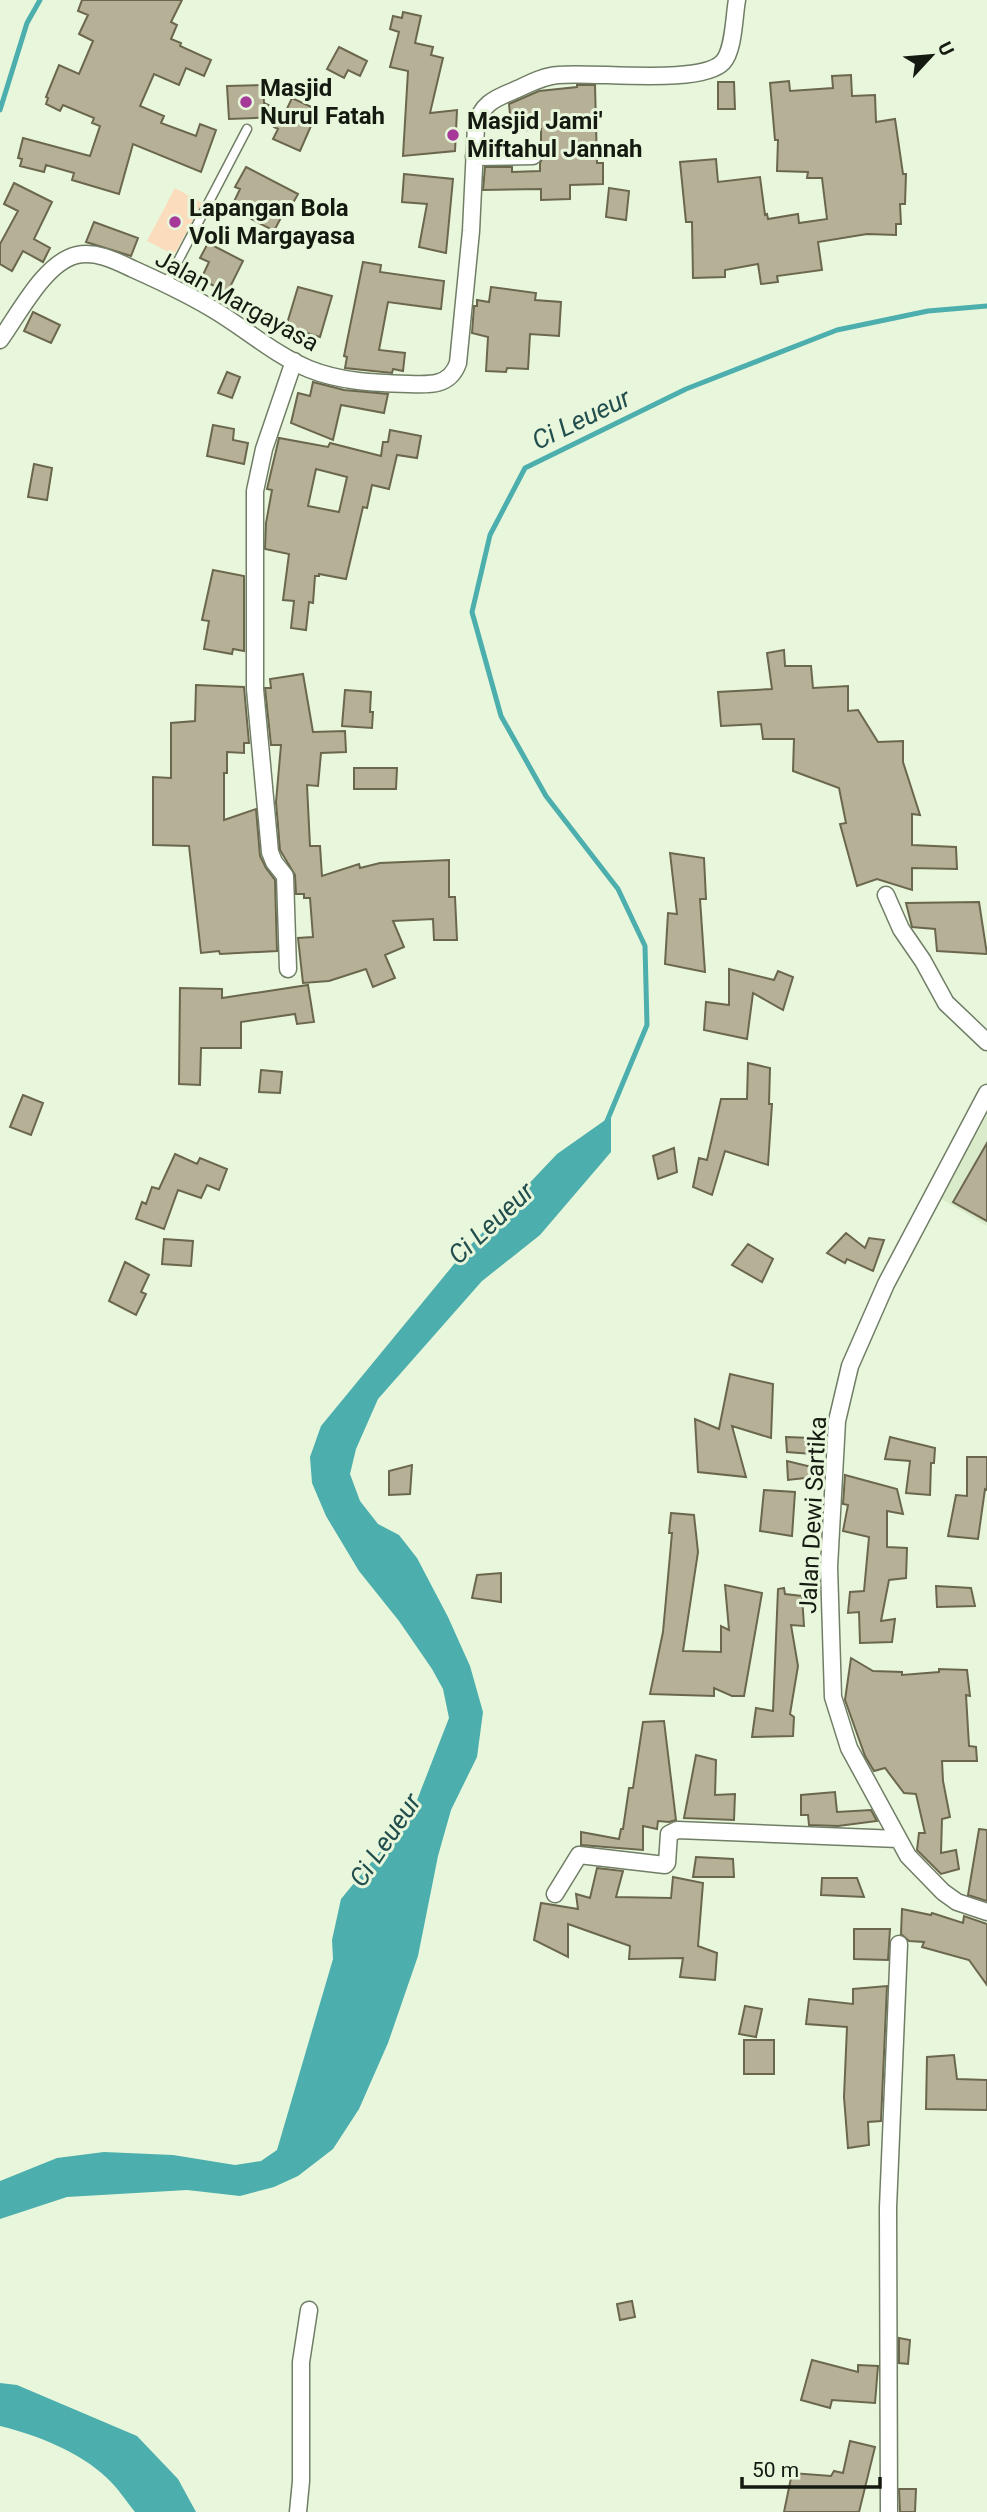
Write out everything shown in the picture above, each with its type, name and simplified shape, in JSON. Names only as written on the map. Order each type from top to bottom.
[{"type":"street","name":"Jalan Margayasa","points":[[0,340],[57,264],[76,255],[87,254],[110,258],[166,284],[216,311],[308,369],[355,381],[430,384],[447,380],[458,363],[471,231],[476,126],[485,106],[496,98],[543,78],[575,74],[656,77],[718,67],[724,61],[729,48],[737,0]]},
{"type":"street","points":[[474,157],[533,156]]},
{"type":"street","points":[[288,969],[285,876],[270,852],[255,701],[254,567],[256,478],[295,361]]},
{"type":"street","points":[[886,895],[901,929],[923,961],[946,1003],[987,1042]]},
{"type":"street","name":"Jalan Dewi Sartika","points":[[987,1093],[886,1283],[850,1366],[837,1421],[829,1567],[833,1697],[849,1748],[908,1856],[943,1892],[969,1908],[987,1912]]},
{"type":"street","points":[[555,1894],[579,1855],[665,1865],[669,1834],[677,1830],[898,1839]]},
{"type":"street","points":[[889,2512],[888,2208],[899,1944]]},
{"type":"street","points":[[298,2512],[301,2481],[301,2362],[309,2310]]},
{"type":"lane","points":[[166,284],[247,129]]},
{"type":"shaded area","name":"Lapangan Bola Voli Margayasa","points":[[175,188],[202,203],[174,255],[147,241]]},
{"type":"shaded area","points":[[987,1115],[987,1226],[940,1198]]},
{"type":"water","points":[[611,1116],[611,1152],[540,1235],[482,1281],[378,1399],[356,1449],[350,1474],[360,1501],[378,1524],[399,1535],[417,1558],[470,1666],[483,1712],[477,1757],[451,1810],[438,1856],[418,1956],[388,2043],[359,2109],[333,2149],[298,2176],[274,2187],[240,2196],[187,2190],[67,2197],[0,2219],[0,2181],[57,2158],[104,2152],[173,2155],[235,2165],[261,2161],[277,2150],[333,1959],[332,1940],[341,1899],[412,1813],[449,1718],[443,1689],[432,1669],[399,1621],[359,1571],[326,1516],[312,1483],[310,1457],[321,1426],[464,1252],[557,1154]]},
{"type":"water","points":[[0,2383],[17,2385],[137,2436],[178,2479],[196,2512],[135,2512],[111,2482],[84,2460],[29,2434],[0,2426]]},
{"type":"building","points":[[82,0],[182,0],[171,22],[177,25],[171,39],[211,60],[204,76],[186,68],[179,85],[154,74],[140,106],[164,116],[161,123],[196,136],[200,124],[216,130],[201,172],[133,144],[119,194],[72,180],[74,173],[46,165],[44,172],[20,166],[22,159],[18,158],[23,138],[90,156],[100,126],[92,123],[94,118],[63,105],[60,111],[46,104],[46,97],[59,65],[79,74],[93,41],[79,34],[88,15],[78,11]]},
{"type":"building","points":[[403,12],[421,16],[415,43],[433,47],[431,55],[443,58],[430,113],[457,110],[455,151],[403,156],[408,71],[390,67],[399,32],[390,29],[393,16],[402,18]]},
{"type":"building","points":[[339,47],[367,61],[360,76],[348,70],[344,78],[327,69]]},
{"type":"building","points":[[851,75],[852,96],[875,95],[876,122],[895,119],[903,174],[906,174],[905,204],[900,204],[901,224],[896,224],[896,235],[867,234],[818,242],[822,270],[777,276],[778,282],[761,284],[758,264],[725,270],[725,277],[693,278],[692,222],[686,222],[680,162],[716,159],[718,182],[760,177],[765,215],[767,214],[768,219],[798,214],[799,223],[827,219],[822,178],[807,178],[808,172],[777,171],[778,140],[775,140],[770,83],[789,81],[790,91],[833,88],[832,76]]},
{"type":"building","points":[[718,82],[734,82],[735,109],[718,109]]},
{"type":"building","points":[[263,85],[264,103],[285,113],[292,98],[318,110],[300,151],[273,139],[278,129],[274,127],[278,117],[229,119],[227,86]]},
{"type":"building","points":[[595,85],[597,163],[603,163],[603,184],[570,185],[570,199],[541,200],[541,189],[483,190],[485,167],[512,167],[512,172],[540,171],[543,157],[541,129],[518,131],[517,125],[511,125],[509,104],[539,91]]},
{"type":"building","points":[[246,167],[298,194],[288,212],[285,210],[274,231],[231,208],[240,189],[235,187]]},
{"type":"building","points":[[404,174],[453,179],[446,253],[419,247],[427,204],[402,202]]},
{"type":"building","points":[[14,183],[52,202],[34,239],[50,248],[43,262],[23,251],[12,271],[0,264],[0,244],[18,211],[4,204]]},
{"type":"building","points":[[609,188],[629,191],[626,220],[606,217]]},
{"type":"building","points":[[94,222],[138,238],[131,256],[86,242]]},
{"type":"building","points":[[208,243],[243,261],[227,293],[201,279],[209,262],[200,258]]},
{"type":"building","points":[[363,262],[381,265],[380,272],[444,281],[441,309],[388,302],[379,350],[405,353],[403,371],[393,369],[392,373],[345,368],[347,357],[344,356]]},
{"type":"building","points":[[298,287],[332,296],[320,337],[286,327]]},
{"type":"building","points":[[491,287],[536,293],[535,300],[561,302],[559,336],[530,334],[528,369],[486,371],[488,337],[472,333],[474,306],[477,306],[477,300],[489,302]]},
{"type":"building","points":[[33,312],[60,325],[51,343],[24,331]]},
{"type":"building","points":[[227,372],[240,377],[232,398],[218,393]]},
{"type":"building","points":[[313,382],[344,390],[388,394],[384,413],[341,405],[333,440],[291,423],[298,393],[310,396]]},
{"type":"building","points":[[213,425],[234,429],[233,440],[248,443],[244,464],[207,456]]},
{"type":"building","points":[[390,430],[421,436],[417,458],[397,455],[389,489],[372,485],[367,508],[363,507],[346,579],[319,574],[315,576],[313,603],[309,602],[306,630],[291,628],[294,601],[283,600],[289,554],[265,549],[272,490],[267,489],[279,438],[328,447],[330,443],[381,456],[383,442],[388,442]],"holes":[[[316,469],[347,477],[339,512],[308,506]]]},
{"type":"building","points":[[34,464],[52,468],[47,500],[28,497]]},
{"type":"building","points":[[213,570],[244,576],[244,651],[233,649],[232,654],[204,649],[209,621],[202,620]]},
{"type":"building","points":[[784,650],[785,666],[811,666],[813,688],[848,686],[848,711],[858,710],[878,742],[903,741],[903,762],[920,815],[912,814],[912,845],[956,847],[957,869],[912,868],[912,890],[877,879],[857,886],[840,824],[846,823],[839,788],[793,771],[794,739],[763,739],[761,724],[721,726],[718,692],[772,689],[767,653]]},
{"type":"building","points":[[303,674],[313,732],[345,731],[346,752],[321,753],[318,786],[307,785],[310,846],[320,846],[322,876],[359,864],[360,868],[380,863],[449,860],[449,897],[455,897],[457,940],[434,940],[433,919],[393,921],[404,947],[385,955],[395,978],[373,987],[366,969],[329,981],[303,983],[298,938],[313,937],[310,898],[304,898],[304,894],[296,894],[295,875],[280,850],[276,802],[281,745],[271,745],[265,688],[271,688],[270,679]]},
{"type":"building","points":[[196,685],[244,687],[249,743],[244,743],[244,753],[227,752],[224,820],[256,809],[260,856],[275,880],[277,951],[201,953],[189,846],[153,845],[153,777],[171,778],[171,723],[195,721]]},
{"type":"building","points":[[345,690],[371,692],[372,728],[342,726]]},
{"type":"building","points":[[354,768],[397,768],[396,789],[354,789]]},
{"type":"building","points":[[670,853],[704,858],[706,899],[700,899],[705,972],[665,964],[668,913],[677,914]]},
{"type":"building","points":[[979,902],[987,954],[937,951],[935,929],[912,927],[906,903]]},
{"type":"building","points":[[729,969],[774,980],[778,971],[793,977],[783,1010],[753,993],[747,1039],[704,1030],[706,1002],[729,1005]]},
{"type":"building","points":[[308,985],[314,1022],[297,1024],[295,1014],[241,1022],[241,1048],[201,1048],[200,1085],[179,1084],[180,988],[222,989],[222,998]]},
{"type":"building","points":[[748,1063],[770,1068],[769,1104],[772,1104],[768,1165],[725,1151],[712,1195],[693,1187],[699,1158],[707,1160],[721,1099],[747,1099]]},
{"type":"building","points":[[261,1070],[282,1072],[280,1093],[259,1092]]},
{"type":"building","points":[[23,1095],[43,1103],[31,1135],[10,1127]]},
{"type":"building","points":[[987,1143],[987,1221],[953,1202]]},
{"type":"building","points":[[674,1148],[677,1172],[658,1179],[653,1156]]},
{"type":"building","points":[[175,1154],[197,1164],[200,1158],[227,1169],[219,1190],[207,1185],[201,1198],[178,1190],[164,1229],[136,1219],[142,1202],[146,1204],[152,1187],[159,1189]]},
{"type":"building","points":[[846,1233],[865,1248],[869,1238],[884,1240],[873,1271],[847,1259],[845,1263],[827,1253]]},
{"type":"building","points":[[164,1239],[193,1241],[191,1266],[162,1264]]},
{"type":"building","points":[[748,1244],[773,1259],[762,1282],[732,1265]]},
{"type":"building","points":[[125,1262],[149,1275],[141,1292],[146,1294],[136,1315],[109,1301]]},
{"type":"building","points":[[730,1374],[773,1384],[771,1438],[732,1426],[746,1477],[698,1472],[695,1419],[719,1429]]},
{"type":"building","points":[[786,1437],[812,1438],[812,1454],[787,1452]]},
{"type":"building","points":[[890,1437],[935,1448],[934,1463],[931,1463],[930,1495],[906,1493],[910,1461],[885,1459]]},
{"type":"building","points":[[967,1457],[987,1457],[987,1490],[985,1489],[978,1539],[948,1536],[956,1495],[967,1496]]},
{"type":"building","points":[[787,1461],[824,1470],[823,1476],[788,1480]]},
{"type":"building","points":[[412,1465],[410,1494],[389,1495],[389,1471]]},
{"type":"building","points":[[845,1475],[897,1489],[903,1514],[887,1511],[887,1547],[907,1548],[906,1578],[889,1580],[881,1621],[895,1619],[892,1642],[860,1643],[859,1612],[848,1613],[850,1592],[864,1591],[869,1537],[843,1531],[848,1505],[843,1504]]},
{"type":"building","points":[[764,1490],[795,1492],[792,1536],[760,1531]]},
{"type":"building","points":[[671,1513],[694,1515],[698,1552],[683,1651],[721,1652],[721,1626],[729,1630],[725,1585],[762,1593],[744,1696],[732,1696],[714,1688],[714,1696],[650,1694],[663,1632],[672,1533],[669,1533]]},
{"type":"building","points":[[501,1573],[501,1602],[472,1598],[477,1575]]},
{"type":"building","points":[[936,1586],[971,1588],[975,1606],[937,1607]]},
{"type":"building","points":[[784,1588],[785,1594],[802,1596],[804,1626],[791,1625],[798,1666],[790,1714],[794,1717],[793,1736],[752,1737],[756,1708],[773,1711],[778,1589]]},
{"type":"building","points":[[851,1658],[873,1671],[902,1672],[902,1675],[939,1672],[939,1669],[967,1670],[970,1696],[966,1695],[969,1746],[976,1747],[977,1761],[942,1761],[950,1817],[942,1819],[941,1853],[956,1850],[959,1869],[941,1874],[917,1850],[919,1833],[925,1833],[916,1794],[904,1793],[885,1768],[874,1771],[865,1756],[845,1700]]},
{"type":"building","points":[[664,1721],[676,1820],[658,1821],[657,1829],[643,1826],[643,1850],[581,1845],[581,1832],[619,1839],[629,1788],[633,1788],[643,1722]]},
{"type":"building","points":[[696,1755],[716,1760],[715,1795],[735,1794],[734,1820],[684,1818]]},
{"type":"building","points":[[835,1792],[837,1812],[871,1810],[877,1821],[838,1826],[809,1825],[808,1815],[801,1815],[801,1795]]},
{"type":"building","points":[[979,1829],[987,1830],[987,1901],[968,1895]]},
{"type":"building","points":[[696,1857],[733,1859],[734,1877],[693,1877]]},
{"type":"building","points":[[597,1868],[623,1871],[616,1897],[671,1898],[673,1877],[703,1883],[698,1946],[717,1953],[715,1980],[680,1977],[683,1958],[629,1959],[630,1946],[568,1924],[568,1957],[534,1940],[541,1903],[578,1909],[576,1894],[590,1898]]},
{"type":"building","points":[[822,1878],[857,1878],[864,1897],[821,1895]]},
{"type":"building","points":[[902,1909],[931,1915],[932,1913],[963,1923],[964,1916],[987,1924],[987,1985],[969,1960],[922,1947],[924,1942],[909,1941],[901,1934]]},
{"type":"building","points":[[854,1929],[890,1929],[888,1960],[854,1959]]},
{"type":"building","points":[[887,1986],[881,2121],[868,2122],[869,2145],[848,2148],[844,2097],[847,2027],[806,2024],[809,1999],[853,2004],[853,1989]]},
{"type":"building","points":[[745,2006],[762,2009],[756,2037],[739,2034]]},
{"type":"building","points":[[744,2040],[774,2040],[774,2074],[744,2074]]},
{"type":"building","points":[[954,2055],[957,2079],[987,2080],[987,2110],[926,2109],[927,2057]]},
{"type":"building","points":[[632,2301],[635,2317],[620,2320],[617,2304]]},
{"type":"building","points":[[899,2338],[910,2340],[908,2364],[899,2363]]},
{"type":"building","points":[[812,2360],[858,2372],[858,2365],[878,2366],[875,2403],[832,2400],[830,2408],[801,2400]]},
{"type":"building","points":[[850,2441],[875,2447],[859,2512],[784,2512],[792,2473],[831,2476],[834,2471],[843,2473]]},
{"type":"building","points":[[899,2489],[916,2489],[915,2512],[900,2512]]},
{"type":"waterway","points":[[0,110],[27,23],[40,0]]},
{"type":"waterway","name":"Ci Leueur","points":[[607,1121],[647,1025],[645,946],[618,889],[546,796],[501,716],[472,612],[490,535],[525,468],[686,389],[837,330],[928,311],[987,306]]},
{"type":"place","name":"Masjid Nurul Fatah","points":[[246,102]]},
{"type":"place","name":"Masjid Jami' Miftahul Jannah","points":[[453,135]]},
{"type":"place","name":"Lapangan Bola Voli Margayasa","points":[[175,222]]}]
